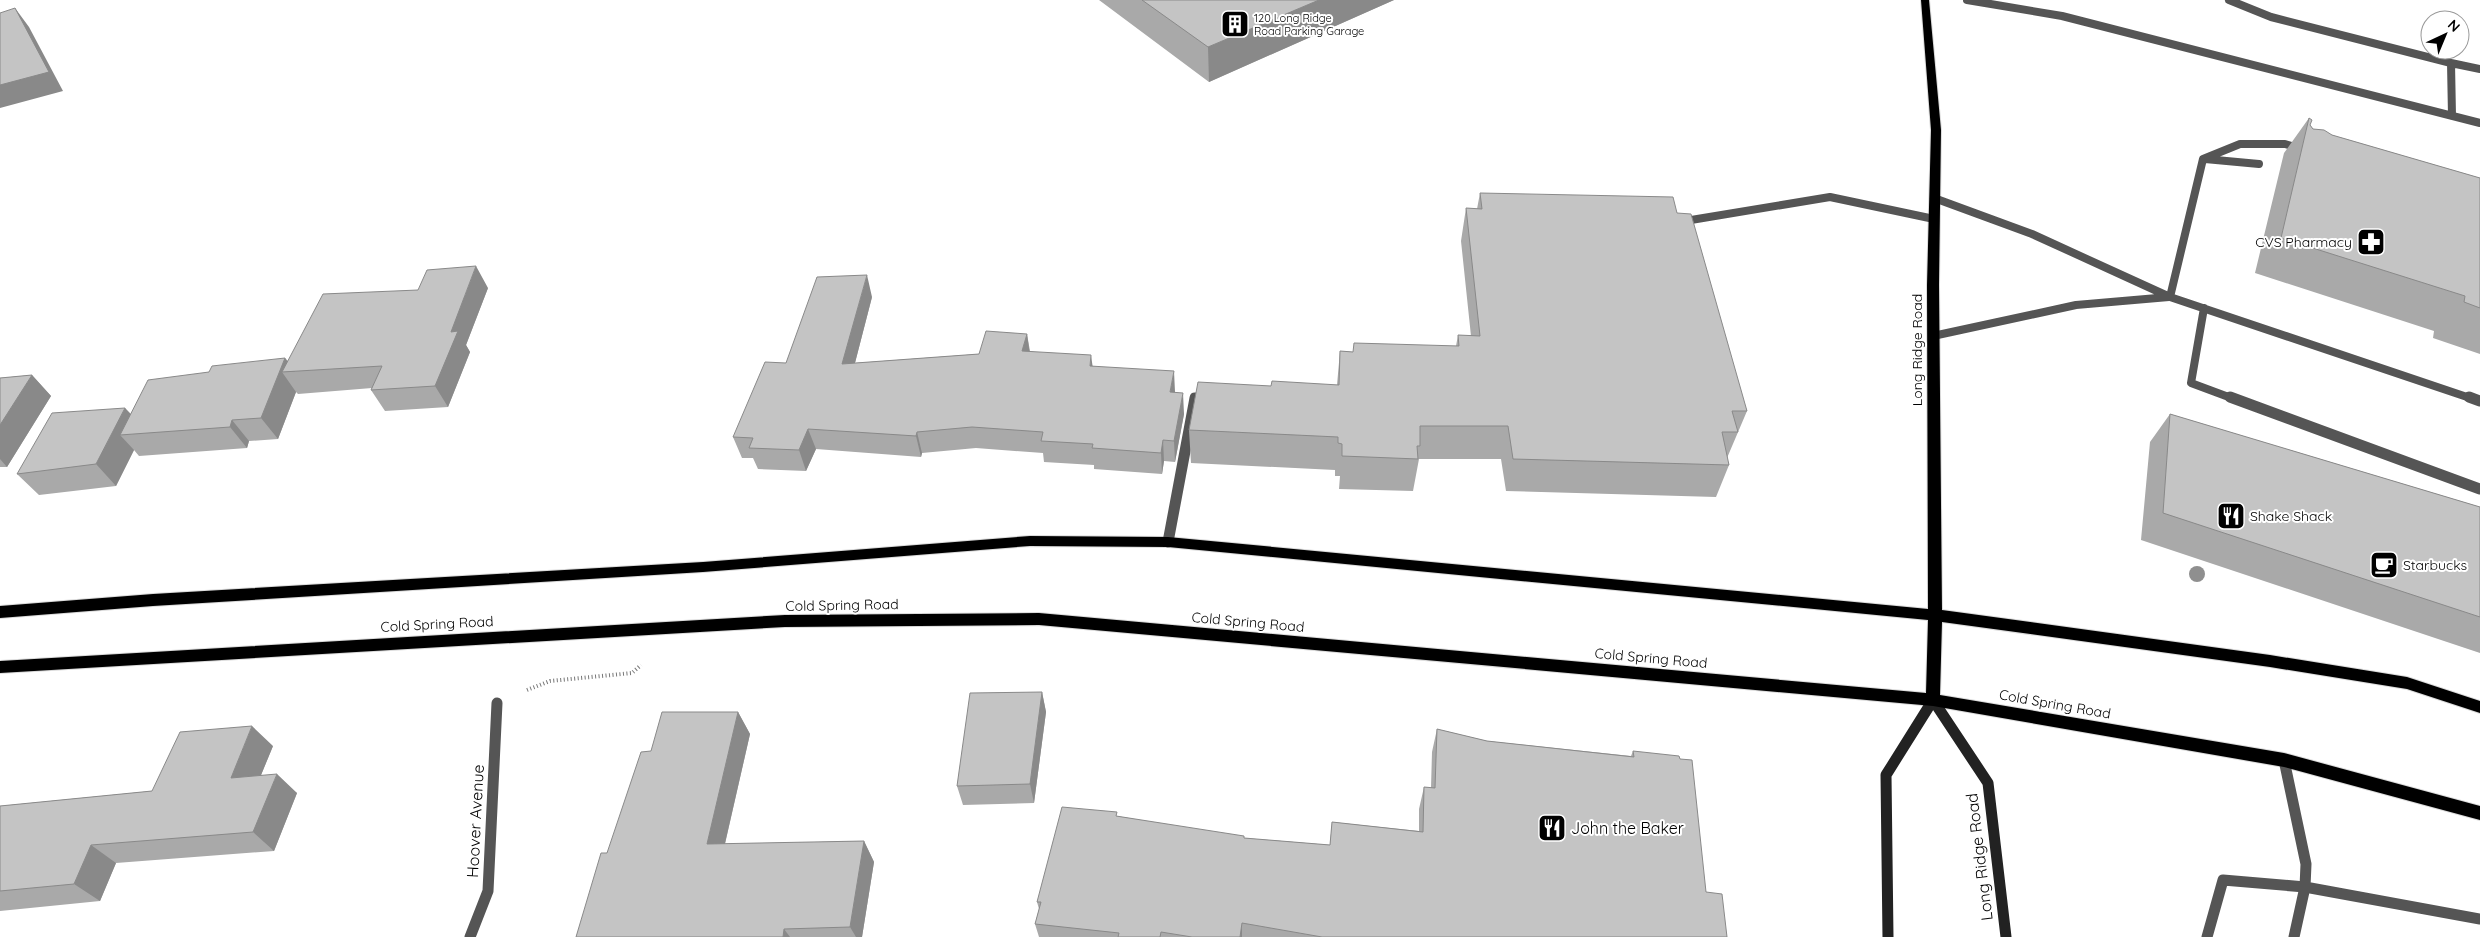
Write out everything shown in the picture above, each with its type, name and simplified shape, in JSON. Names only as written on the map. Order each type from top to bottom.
[{"type":"main road","name":"Long Ridge Road","points":[[1925,0],[1936,130],[1933,336],[1935,615],[1933,700],[1988,783],[2006,937]]},
{"type":"main road","points":[[0,612],[153,600],[703,567],[1030,541],[1168,542],[1935,615],[2270,661],[2407,683],[2480,707]]},
{"type":"main road","name":"Cold Spring Road","points":[[0,667],[785,621],[1039,619],[1933,700],[2284,760],[2480,813]]},
{"type":"main road","points":[[1888,937],[1886,775],[1933,700]]},
{"type":"street","points":[[1967,0],[2062,16],[2480,123]]},
{"type":"street","points":[[2229,0],[2271,17],[2480,69]]},
{"type":"street","points":[[2450,62],[2452,116]]},
{"type":"street","points":[[2203,159],[2240,144],[2285,144],[2313,152]]},
{"type":"street","points":[[2170,297],[2203,159]]},
{"type":"street","points":[[2203,159],[2259,164]]},
{"type":"street","points":[[1670,222],[1680,222],[1830,197],[1934,219]]},
{"type":"street","points":[[1934,198],[2032,234],[2170,297],[2480,401]]},
{"type":"street","points":[[1933,336],[2076,305],[2170,297]]},
{"type":"street","points":[[2204,308],[2190,383],[2480,489]]},
{"type":"street","points":[[1168,542],[1195,398],[1223,400]]},
{"type":"street","name":"Hoover Avenue","points":[[470,937],[488,891],[497,703]]},
{"type":"street","points":[[2284,760],[2306,864],[2305,887],[2294,937]]},
{"type":"street","points":[[2207,937],[2223,880],[2305,887],[2480,919]]},
{"type":"path","points":[[497,703],[550,681],[632,672],[646,661],[663,628]]},
{"type":"building","points":[[1142,0],[1319,0],[1208,47]]},
{"type":"building","points":[[15,8],[49,72],[0,85],[0,13]]},
{"type":"building","points":[[2309,118],[2312,120],[2310,125],[2313,129],[2324,130],[2332,135],[2480,178],[2480,308],[2464,302],[2465,296],[2281,238]]},
{"type":"building","points":[[1480,193],[1673,197],[1677,213],[1691,214],[1747,411],[1732,411],[1738,432],[1722,432],[1729,465],[1513,459],[1508,426],[1420,426],[1420,446],[1417,446],[1418,459],[1342,456],[1342,444],[1338,443],[1338,437],[1189,430],[1198,382],[1271,386],[1272,381],[1339,385],[1340,351],[1353,352],[1354,343],[1459,346],[1458,335],[1480,336],[1466,208],[1482,209]]},
{"type":"building","points":[[476,266],[451,332],[458,331],[435,386],[371,390],[382,366],[282,372],[323,294],[418,290],[427,270]]},
{"type":"building","points":[[867,275],[842,364],[979,354],[986,331],[1027,334],[1022,351],[1091,355],[1090,366],[1174,371],[1170,392],[1183,393],[1174,441],[1163,440],[1161,453],[1092,448],[1093,444],[1041,441],[1043,432],[972,427],[917,432],[916,436],[808,429],[799,450],[749,448],[753,438],[733,437],[765,362],[786,363],[817,277]]},
{"type":"building","points":[[285,358],[261,418],[232,420],[230,427],[120,435],[148,380],[209,372],[212,366]]},
{"type":"building","points":[[32,375],[0,425],[0,378]]},
{"type":"building","points":[[125,408],[96,464],[17,474],[52,413]]},
{"type":"building","points":[[2170,414],[2480,507],[2480,617],[2163,513]]},
{"type":"building","points":[[1042,692],[1030,784],[957,786],[970,693]]},
{"type":"building","points":[[662,712],[738,712],[707,844],[864,841],[850,927],[784,929],[783,937],[576,937],[601,853],[607,853],[641,752],[651,751]]},
{"type":"building","points":[[252,726],[231,778],[277,774],[253,832],[91,845],[74,884],[0,891],[0,806],[152,791],[180,732]]},
{"type":"building","points":[[1437,729],[1487,741],[1634,757],[1633,751],[1679,756],[1680,759],[1692,760],[1706,892],[1722,894],[1727,937],[1322,937],[1242,923],[1240,937],[1192,937],[1161,932],[1160,937],[1118,937],[1119,933],[1035,924],[1041,902],[1037,902],[1062,807],[1117,812],[1116,816],[1244,836],[1244,838],[1330,845],[1332,822],[1423,832],[1424,787],[1435,788]]},
{"type":"place","name":"120 Long Ridge Road Parking Garage","points":[[1235,24]]},
{"type":"place","name":"CVS Pharmacy","points":[[2371,242]]},
{"type":"place","name":"Shake Shack","points":[[2231,516]]},
{"type":"place","name":"Starbucks","points":[[2384,565]]},
{"type":"place","name":"John the Baker","points":[[1552,828]]}]
